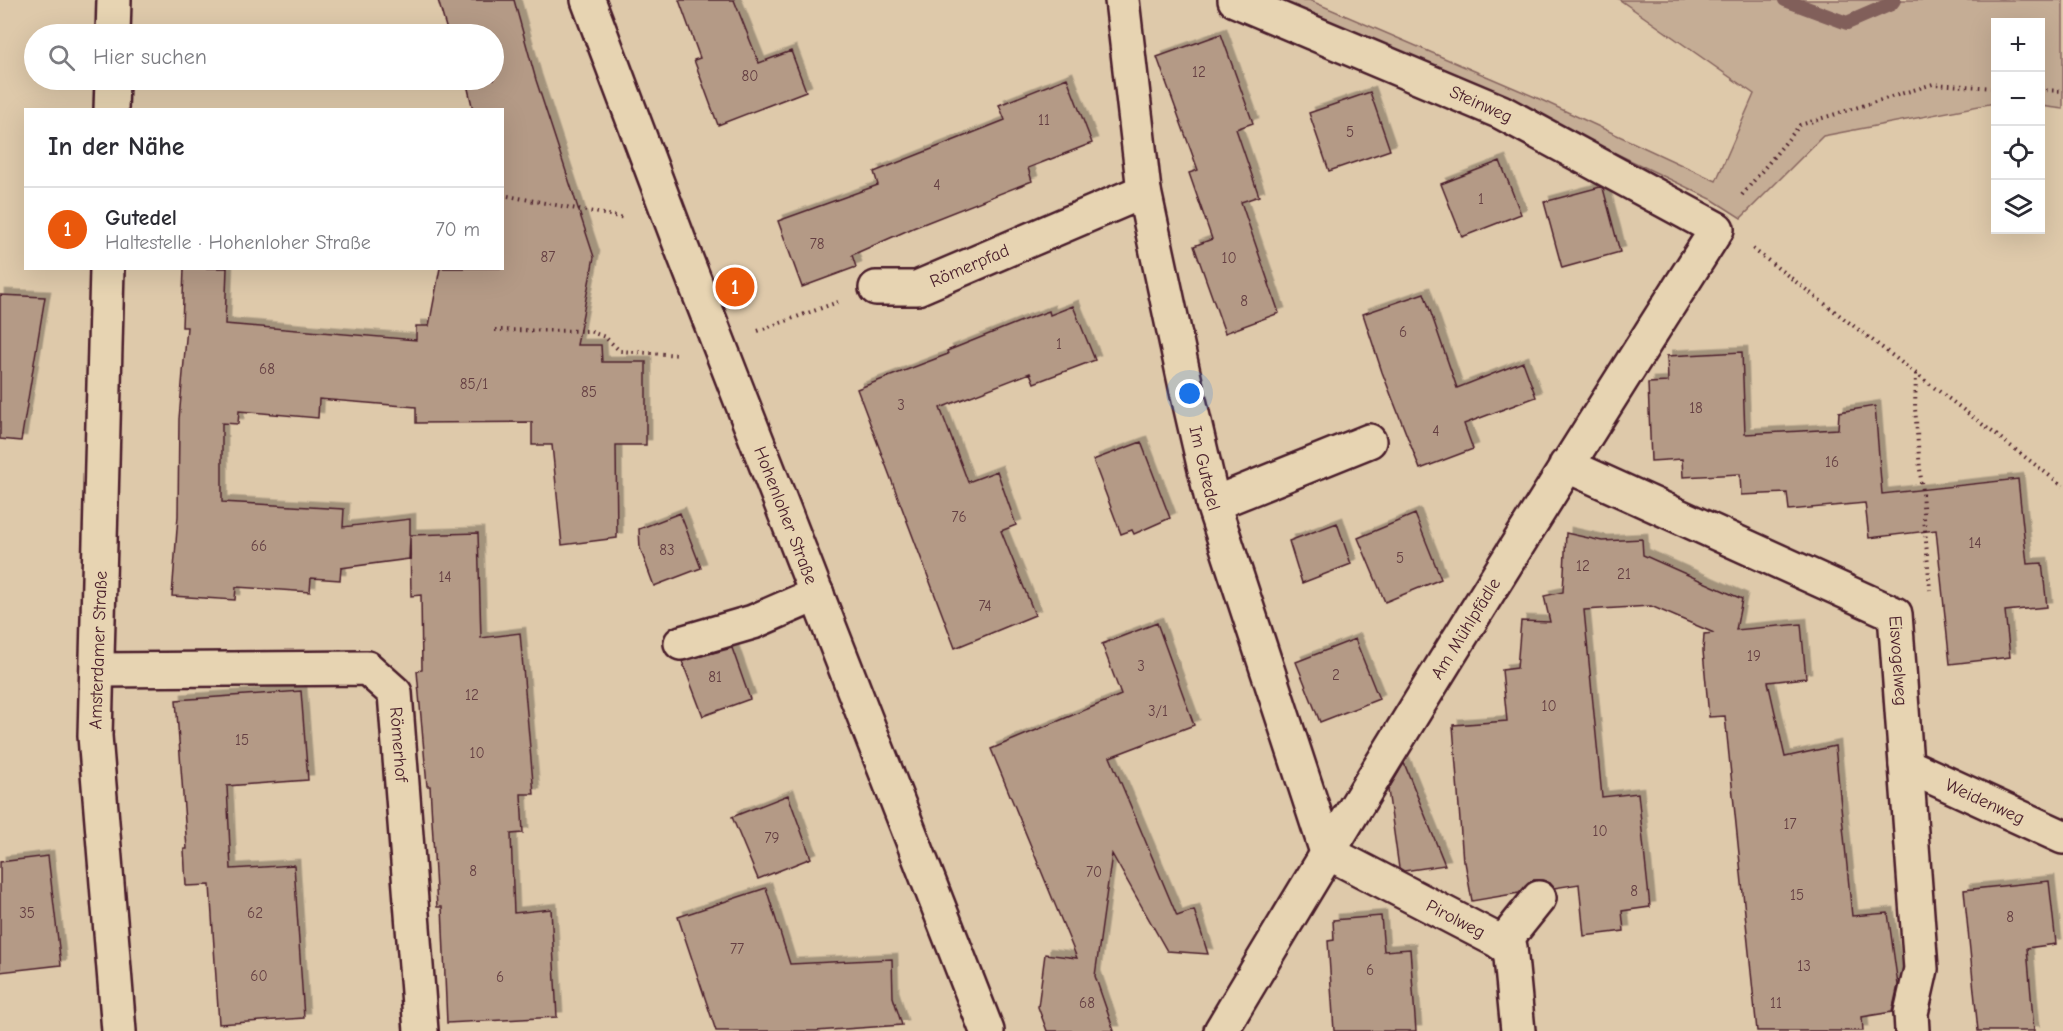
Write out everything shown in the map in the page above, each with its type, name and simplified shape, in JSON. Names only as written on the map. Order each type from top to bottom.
[{"type":"street","points":[[113,24],[114,0]]},
{"type":"street","name":"Hohenloher Straße","points":[[588,0],[673,226],[987,1031]]},
{"type":"street","name":"Im Gutedel","points":[[1122,0],[1144,191],[1213,504],[1327,852]]},
{"type":"street","name":"Steinweg","points":[[1235,0],[1502,112],[1717,229]]},
{"type":"street","points":[[111,108],[112,90]]},
{"type":"street","name":"Römerpfad","points":[[876,288],[917,288],[1144,191]]},
{"type":"street","name":"Am Mühlpfädle","points":[[1221,1031],[1327,852],[1566,465],[1717,229]]},
{"type":"street","name":"Amsterdamer Straße","points":[[107,270],[95,736],[104,871],[119,1031]]},
{"type":"street","points":[[1213,504],[1370,441]]},
{"type":"street","name":"Eisvogelweg","points":[[1566,465],[1895,614],[1921,969],[1911,1013],[1912,1031]]},
{"type":"street","points":[[681,643],[753,622],[817,594]]},
{"type":"street","name":"Römerhof","points":[[98,670],[367,668],[395,693],[421,1031]]},
{"type":"street","name":"Weidenweg","points":[[1906,765],[2063,837]]},
{"type":"street","name":"Pirolweg","points":[[1327,852],[1510,947],[1518,1031]]},
{"type":"street","points":[[1502,944],[1539,898]]},
{"type":"path","points":[[1991,88],[1933,84],[1800,125],[1756,176],[1717,229],[1750,247],[2063,486]]},
{"type":"path","points":[[2045,90],[2063,91]]},
{"type":"path","points":[[508,196],[673,226]]},
{"type":"path","points":[[495,330],[589,331],[605,337],[620,351],[723,351],[876,288]]},
{"type":"path","points":[[1895,614],[1930,590],[1915,408],[1916,374]]},
{"type":"shaded area","points":[[1280,0],[1309,0],[1535,97],[1716,181],[1754,94],[1620,0],[2063,0],[2063,109],[2045,107],[2045,18],[1991,18],[1991,104],[1823,136],[1741,218],[1713,200],[1509,102]]},
{"type":"building","points":[[438,0],[514,0],[536,80],[594,257],[577,345],[601,345],[602,362],[646,362],[646,445],[616,445],[617,538],[562,545],[552,445],[532,445],[532,422],[416,423],[416,407],[319,399],[318,418],[239,411],[238,424],[222,423],[222,502],[344,509],[343,527],[410,519],[410,535],[478,533],[481,638],[520,633],[534,794],[521,794],[523,833],[511,834],[514,913],[551,909],[557,1017],[447,1023],[442,907],[437,907],[430,786],[427,786],[417,671],[422,670],[421,595],[411,596],[410,537],[409,559],[341,568],[340,580],[311,578],[310,592],[236,587],[235,600],[172,596],[178,516],[179,419],[187,327],[182,327],[184,270],[227,270],[225,324],[416,340],[416,326],[429,326],[440,270],[504,270],[504,108],[473,108],[468,90],[504,90],[504,24],[445,24]]},
{"type":"building","points":[[679,0],[734,0],[759,63],[791,51],[806,91],[718,125],[694,60],[700,58]]},
{"type":"building","points":[[1221,34],[1253,123],[1236,129],[1259,196],[1241,202],[1279,313],[1225,333],[1194,246],[1212,239],[1189,173],[1198,170],[1157,57]]},
{"type":"building","points":[[1067,78],[1092,143],[1028,168],[1032,181],[852,255],[856,267],[802,287],[778,221],[878,185],[874,172],[1005,120],[999,105]]},
{"type":"building","points":[[1370,92],[1390,150],[1329,171],[1309,113]]},
{"type":"building","points":[[1500,161],[1521,214],[1462,237],[1441,184]]},
{"type":"building","points":[[1603,188],[1620,252],[1562,268],[1544,202]]},
{"type":"building","points":[[1424,293],[1457,388],[1523,362],[1536,397],[1464,424],[1473,449],[1420,469],[1382,372],[1363,314]]},
{"type":"building","points":[[0,295],[45,297],[21,441],[0,439]]},
{"type":"building","points":[[1073,306],[1095,360],[1034,383],[1030,373],[940,408],[968,482],[997,471],[1016,525],[1001,531],[1035,615],[955,648],[857,389],[948,354],[947,351],[1024,320],[1049,311],[1050,315]]},
{"type":"building","points":[[1742,352],[1745,434],[1838,429],[1839,412],[1875,406],[1882,494],[2018,479],[2027,564],[2042,563],[2047,607],[2005,611],[2010,657],[1950,664],[1936,530],[1869,538],[1865,503],[1789,510],[1787,493],[1741,495],[1740,474],[1683,477],[1682,459],[1651,461],[1648,383],[1668,382],[1667,356]]},
{"type":"building","points":[[1141,442],[1170,518],[1134,534],[1132,530],[1121,534],[1093,460]]},
{"type":"building","points":[[680,513],[701,568],[654,586],[640,548],[639,529]]},
{"type":"building","points":[[1415,514],[1441,579],[1385,602],[1358,538]]},
{"type":"building","points":[[1337,523],[1351,564],[1302,583],[1289,541]]},
{"type":"building","points":[[1566,533],[1602,541],[1642,539],[1643,555],[1742,599],[1736,630],[1801,624],[1806,678],[1768,682],[1785,757],[1835,746],[1852,916],[1888,913],[1898,985],[1892,1012],[1862,1017],[1863,1031],[1757,1031],[1725,716],[1709,717],[1703,651],[1704,634],[1714,633],[1651,606],[1584,610],[1602,797],[1638,793],[1650,907],[1622,911],[1624,931],[1584,936],[1579,884],[1554,888],[1550,883],[1533,880],[1519,893],[1472,901],[1465,862],[1463,862],[1453,725],[1507,721],[1502,670],[1517,668],[1521,621],[1550,622],[1544,596],[1563,592]]},
{"type":"building","points":[[1157,623],[1194,725],[1110,757],[1177,916],[1194,910],[1208,954],[1167,951],[1112,854],[1095,976],[1114,1031],[1047,1031],[1038,1007],[1045,954],[1077,958],[991,749],[1121,695],[1102,644]]},
{"type":"building","points":[[1355,639],[1379,699],[1320,722],[1296,662]]},
{"type":"building","points":[[732,648],[750,699],[703,716],[682,661]]},
{"type":"building","points":[[301,691],[308,780],[227,786],[231,869],[294,865],[304,1018],[219,1024],[210,885],[186,886],[184,849],[187,849],[176,700]]},
{"type":"building","points":[[1404,763],[1445,865],[1404,871],[1399,868],[1388,790]]},
{"type":"building","points":[[788,795],[811,858],[758,879],[732,817]]},
{"type":"building","points":[[48,856],[61,965],[0,972],[0,862]]},
{"type":"building","points":[[2049,881],[2056,944],[2027,948],[2034,1031],[1978,1031],[1964,890]]},
{"type":"building","points":[[766,888],[790,964],[892,959],[893,997],[902,1025],[816,1031],[716,1031],[678,917]]},
{"type":"building","points":[[1381,916],[1384,951],[1410,949],[1416,1031],[1334,1031],[1328,941],[1334,940],[1333,920]]},
{"type":"waterway","points":[[1785,0],[1847,23],[1891,4],[1894,0]]},
{"type":"place","name":"Gutedel","points":[[735,287]]}]
